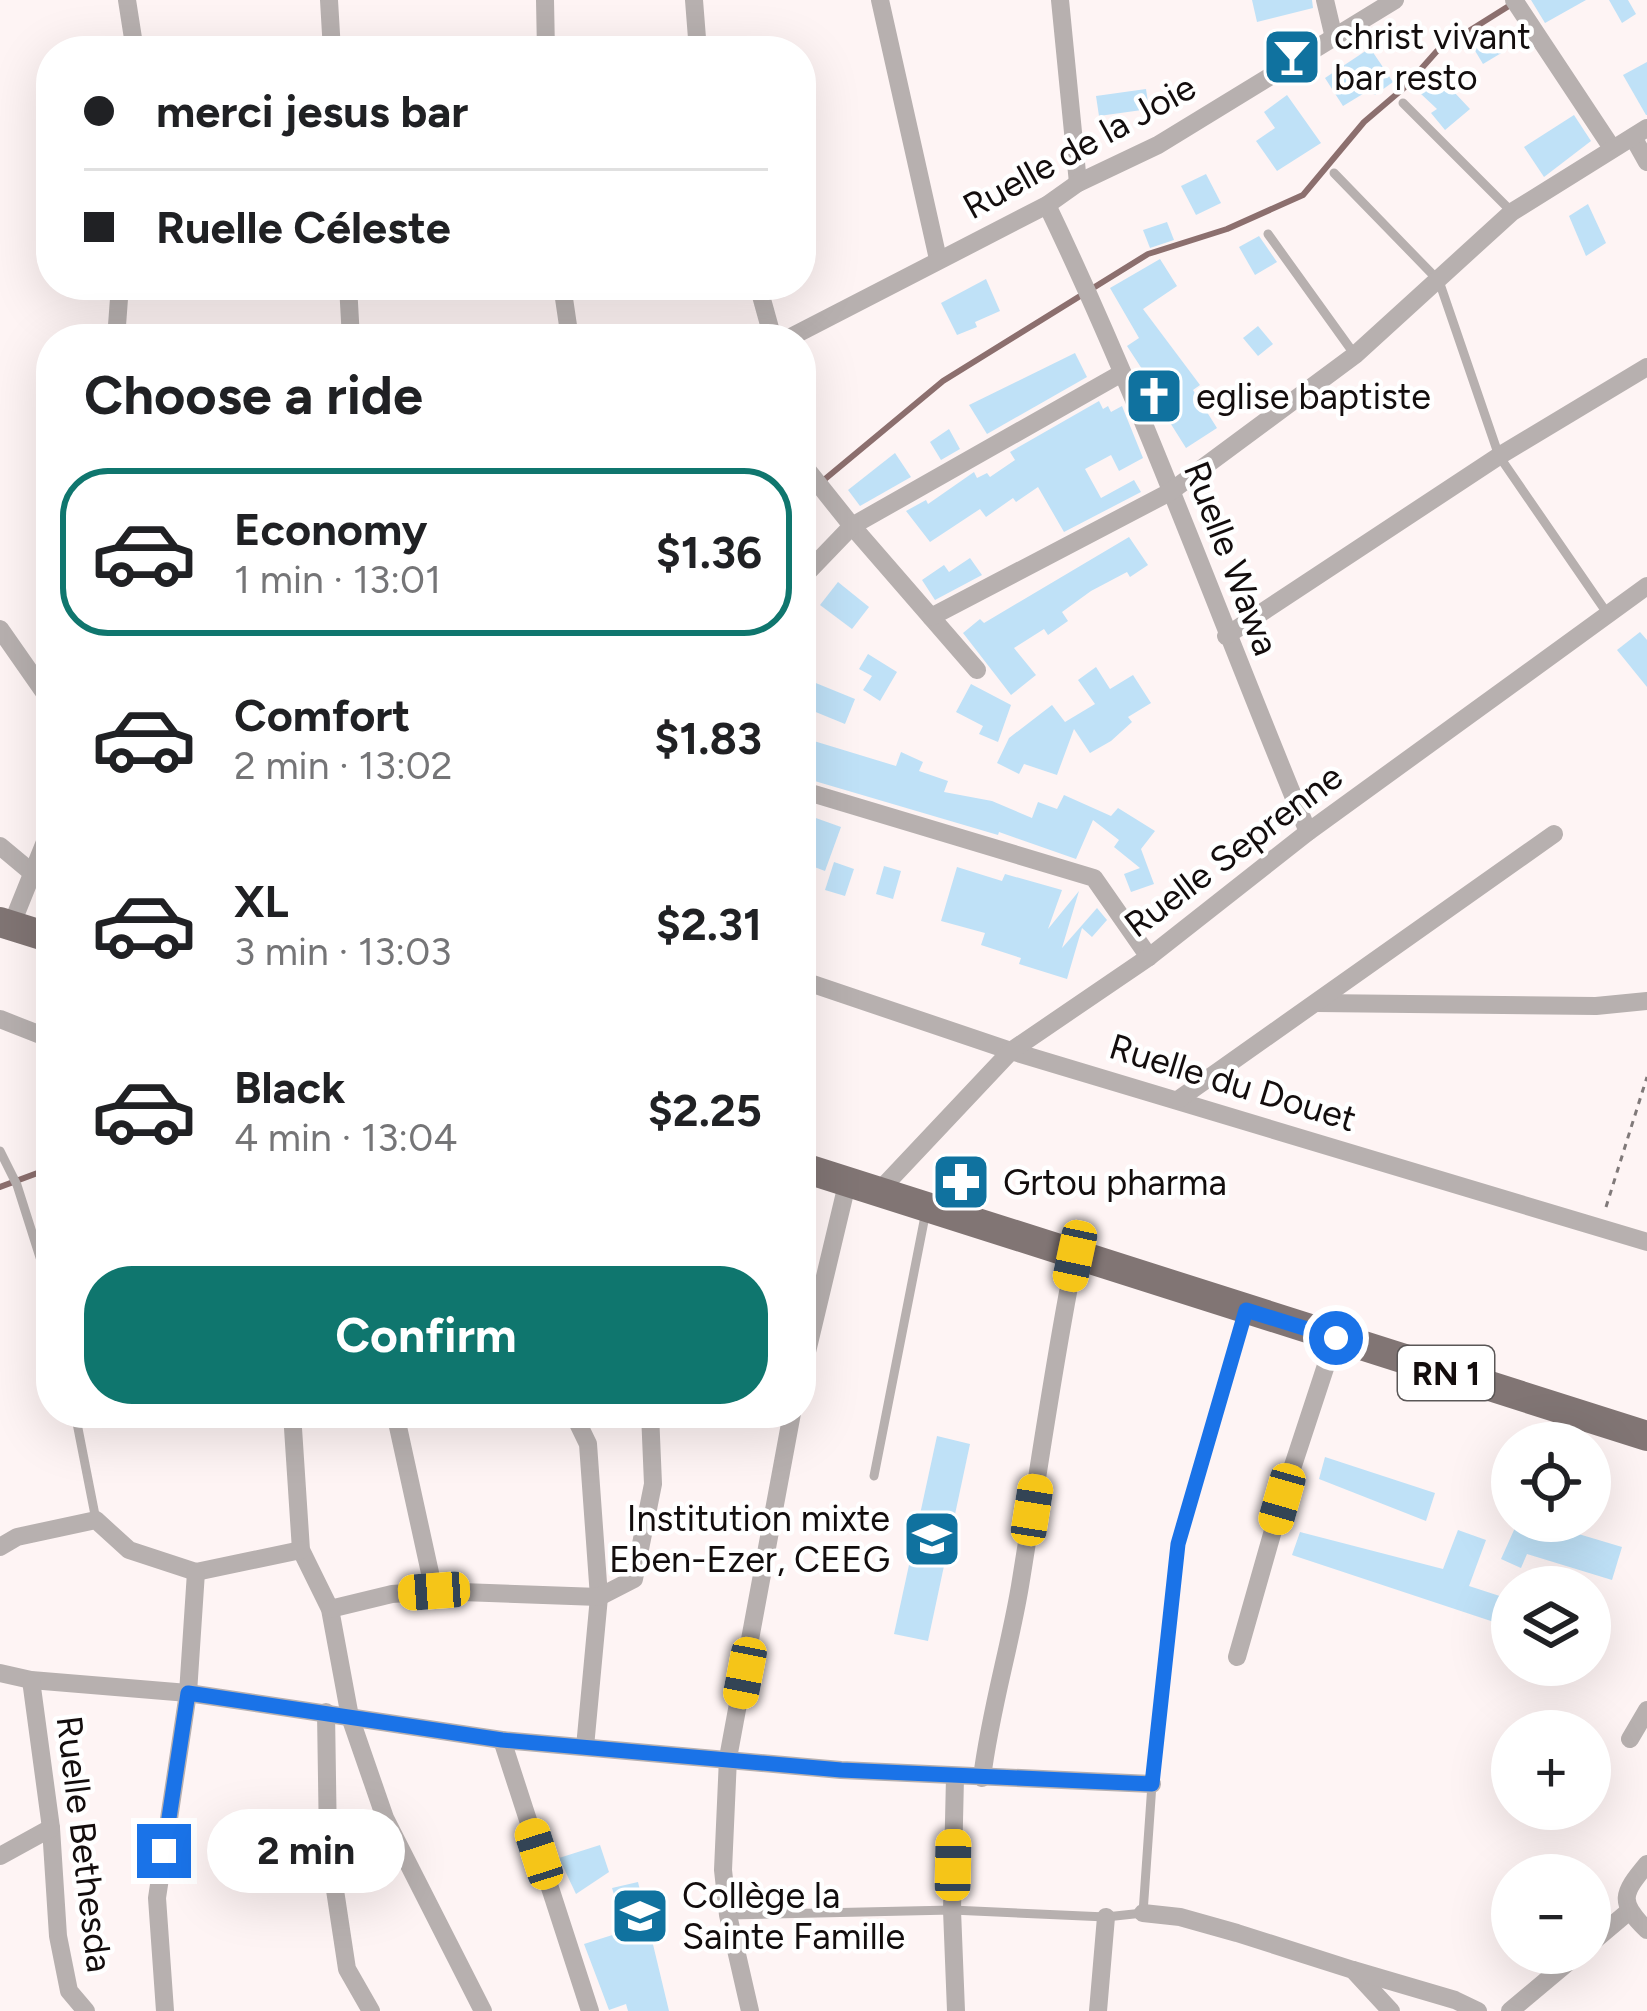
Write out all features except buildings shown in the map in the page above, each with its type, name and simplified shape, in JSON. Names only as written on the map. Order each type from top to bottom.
[{"type":"main road","points":[[6,924],[36,933]]},
{"type":"main road","name":"RN 1","points":[[816,1171],[1647,1436]]},
{"type":"street","points":[[128,0],[133,36]]},
{"type":"street","points":[[329,0],[331,36]]},
{"type":"street","points":[[545,0],[546,36]]},
{"type":"street","points":[[694,0],[697,36]]},
{"type":"street","points":[[880,0],[938,259]]},
{"type":"street","points":[[1060,0],[1078,183]]},
{"type":"street","points":[[1325,0],[1334,38]]},
{"type":"street","name":"Ruelle de la Joie","points":[[816,324],[1158,145],[1395,0]]},
{"type":"street","points":[[1514,0],[1612,148]]},
{"type":"street","points":[[931,617],[1170,492],[1354,356],[1512,212],[1612,148],[1640,133],[1647,162]]},
{"type":"street","name":"Ruelle Wawa","points":[[1047,206],[1122,374],[1309,832]]},
{"type":"street","points":[[1226,635],[1499,456],[1647,368]]},
{"type":"street","points":[[816,563],[852,526],[1122,374]]},
{"type":"street","points":[[816,480],[977,670]]},
{"type":"street","name":"Ruelle Seprenne","points":[[880,1190],[1011,1051],[1149,957],[1309,832],[1647,586]]},
{"type":"street","points":[[0,629],[36,681]]},
{"type":"street","points":[[816,795],[1094,878],[1149,957]]},
{"type":"street","points":[[1179,1099],[1554,834]]},
{"type":"street","points":[[0,846],[30,871]]},
{"type":"street","points":[[6,924],[36,858]]},
{"type":"street","name":"Ruelle du Douet","points":[[816,985],[1011,1051],[1647,1242]]},
{"type":"street","points":[[1317,1004],[1597,1006],[1647,1000]]},
{"type":"street","points":[[0,1019],[36,1033]]},
{"type":"street","points":[[816,1314],[848,1180]]},
{"type":"street","points":[[982,1778],[992,1705],[1019,1593],[1075,1256]]},
{"type":"street","points":[[1237,1657],[1282,1499],[1336,1338]]},
{"type":"street","points":[[293,1428],[302,1550],[330,1610],[350,1717],[395,1839],[483,2011]]},
{"type":"street","points":[[398,1428],[434,1591]]},
{"type":"street","points":[[580,1428],[588,1444],[599,1597],[585,1748]]},
{"type":"street","points":[[330,1610],[392,1594],[434,1591],[599,1597],[634,1579],[653,1484],[651,1428]]},
{"type":"street","points":[[750,2011],[723,1870],[728,1758],[789,1428]]},
{"type":"street","points":[[0,1547],[17,1537],[96,1520],[129,1550],[196,1572],[302,1550]]},
{"type":"street","points":[[165,2011],[157,1898],[188,1693],[196,1572]]},
{"type":"street","points":[[0,1673],[31,1680],[188,1693],[585,1748],[955,1777],[1152,1784]]},
{"type":"street","name":"Ruelle Bethesda","points":[[31,1680],[51,1828],[58,1936],[69,1991],[86,2011]]},
{"type":"street","points":[[1630,1738],[1647,1710]]},
{"type":"street","points":[[326,1712],[328,1844],[347,1970],[371,2011]]},
{"type":"street","points":[[502,1740],[590,2011]]},
{"type":"street","points":[[955,1777],[956,2011]]},
{"type":"street","points":[[0,1856],[51,1828]]},
{"type":"street","points":[[1611,1926],[1628,1912],[1629,1886],[1647,1864]]},
{"type":"street","points":[[1628,1912],[1647,1930]]},
{"type":"street","points":[[1143,1913],[1199,1922],[1478,2011]]},
{"type":"street","points":[[1098,2011],[1106,1917]]},
{"type":"street","points":[[1353,1970],[1391,2011]]},
{"type":"street","points":[[1510,2011],[1554,1974]]},
{"type":"lane","points":[[1403,103],[1512,212]]},
{"type":"lane","points":[[1334,173],[1439,281],[1499,456],[1607,613]]},
{"type":"lane","points":[[1268,234],[1354,356]]},
{"type":"lane","points":[[0,1150],[36,1245]]},
{"type":"lane","points":[[874,1476],[927,1206]]},
{"type":"lane","points":[[728,1915],[952,1910],[1106,1917],[1143,1913],[1178,1544],[1246,1310]]},
{"type":"lane","points":[[78,1428],[96,1520]]},
{"type":"path","points":[[1599,1228],[1647,1078]]},
{"type":"waterway","points":[[816,487],[943,381],[1148,254],[1227,229],[1303,195],[1364,122],[1437,51],[1512,4]]},
{"type":"waterway","points":[[0,1187],[36,1174]]},
{"type":"place","name":"christ vivant bar resto","points":[[1292,57]]},
{"type":"place","name":"eglise baptiste","points":[[1154,396]]},
{"type":"place","name":"Grtou pharma","points":[[961,1182]]},
{"type":"place","name":"Institution mixte Eben-Ezer, CEEG","points":[[932,1539]]},
{"type":"place","name":"Collège la Sainte Famille","points":[[640,1916]]},
{"type":"route","points":[[164,1851],[188,1693],[502,1740],[841,1770],[1152,1784],[1178,1544],[1246,1310],[1336,1338]]}]
